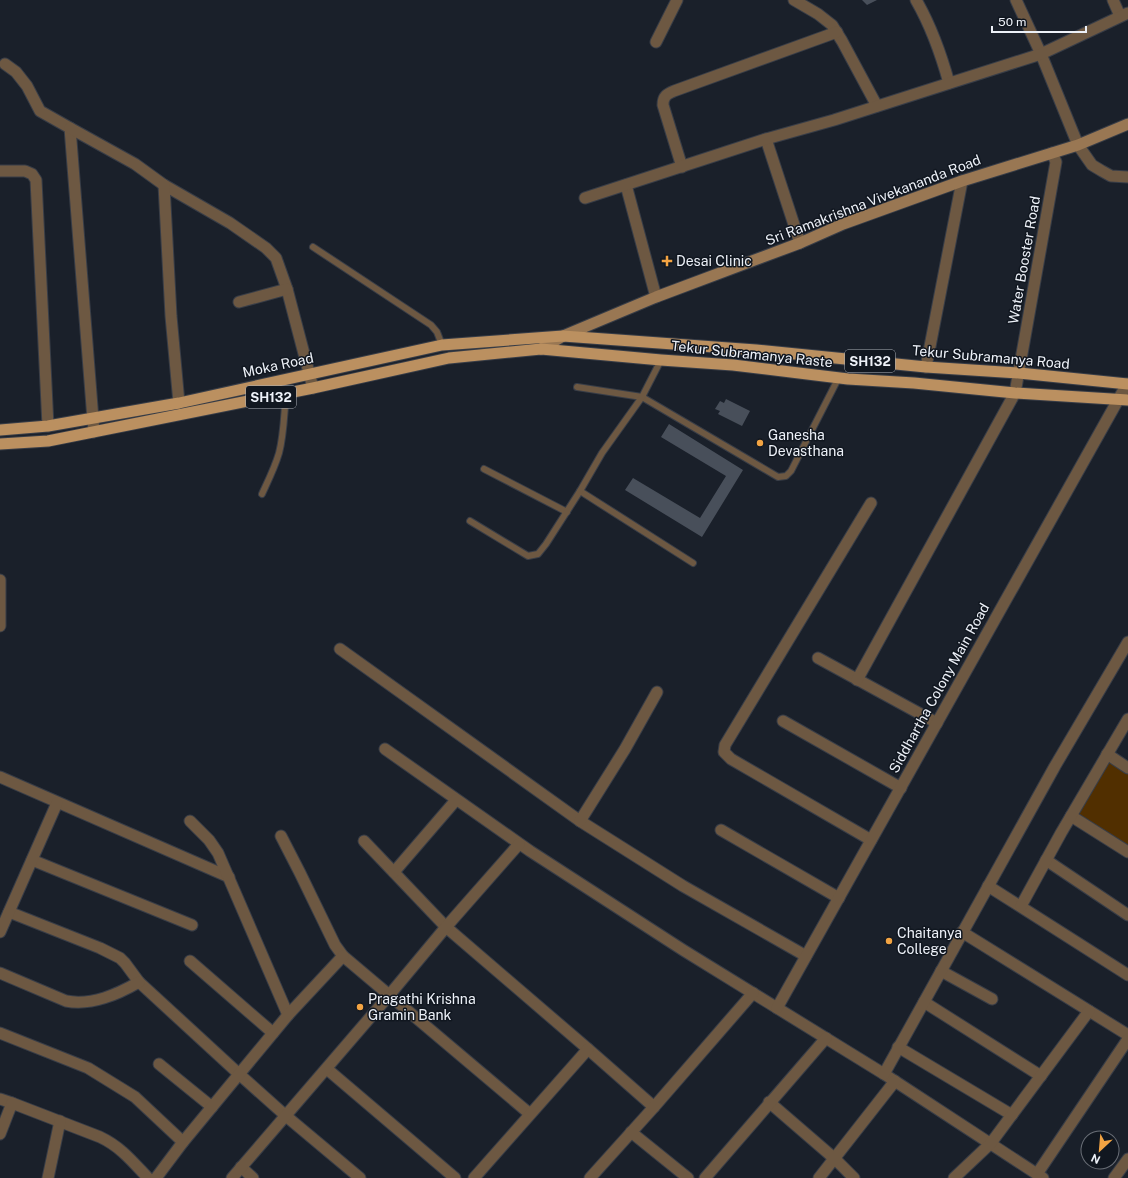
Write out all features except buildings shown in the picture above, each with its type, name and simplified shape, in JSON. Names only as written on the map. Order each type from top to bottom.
[{"type":"main road","name":"Sri Ramakrishna Vivekananda Road","points":[[541,349],[563,336],[656,297],[800,243],[843,224],[962,180],[1078,144],[1128,124]]},
{"type":"main road","name":"Moka Road","points":[[0,430],[48,426],[178,403],[442,345],[563,336]]},
{"type":"main road","name":"Tekur Subramanya Road","points":[[563,336],[756,350],[926,367],[1019,373],[1128,384]]},
{"type":"main road","name":"Moka Road","points":[[0,444],[48,441],[286,394],[449,358],[541,349]]},
{"type":"main road","name":"Tekur Subramanya Raste","points":[[541,349],[733,365],[839,378],[914,383],[1015,393],[1123,400]]},
{"type":"street","points":[[656,42],[677,0]]},
{"type":"street","points":[[794,0],[832,25],[877,106]]},
{"type":"street","points":[[916,0],[930,28],[941,56],[949,83]]},
{"type":"street","points":[[1016,0],[1041,54],[1078,144],[1092,165],[1111,176],[1128,177]]},
{"type":"street","points":[[585,198],[766,138],[834,120],[1041,54],[1124,14],[1112,0]]},
{"type":"street","points":[[682,167],[663,105],[665,96],[674,91],[836,32]]},
{"type":"street","points":[[5,64],[16,72],[27,86],[40,111],[135,164],[164,185],[196,202],[230,223],[266,248],[276,258],[287,289],[313,388]]},
{"type":"street","points":[[70,128],[94,432]]},
{"type":"street","points":[[766,138],[800,243]]},
{"type":"street","name":"Water Booster Road","points":[[857,680],[1015,393],[1056,162],[1052,153]]},
{"type":"street","points":[[0,171],[25,171],[32,174],[36,180],[48,426]]},
{"type":"street","points":[[926,367],[962,180]]},
{"type":"street","points":[[164,185],[171,316],[178,403]]},
{"type":"street","points":[[626,185],[656,297]]},
{"type":"street","points":[[239,302],[287,289]]},
{"type":"street","name":"Siddhartha Colony Main Road","points":[[777,1008],[900,788],[1123,400],[1128,384]]},
{"type":"street","points":[[871,503],[725,745],[724,752],[731,759],[872,840]]},
{"type":"street","points":[[0,580],[0,621]]},
{"type":"street","points":[[884,1074],[1054,766],[1128,642]]},
{"type":"street","points":[[340,649],[580,821],[683,886],[806,956]]},
{"type":"street","points":[[818,658],[937,723]]},
{"type":"street","points":[[580,821],[625,749],[657,692]]},
{"type":"street","points":[[1021,906],[1071,816],[1128,719]]},
{"type":"street","points":[[783,721],[900,788]]},
{"type":"street","points":[[385,749],[519,844],[683,950],[895,1081],[1040,1176],[1128,1039]]},
{"type":"street","points":[[1107,754],[1128,768]]},
{"type":"street","points":[[1,779],[229,877]]},
{"type":"street","points":[[394,872],[456,800]]},
{"type":"street","points":[[0,932],[57,803]]},
{"type":"street","points":[[1071,816],[1128,852]]},
{"type":"street","points":[[190,821],[209,840],[218,853],[288,1015]]},
{"type":"street","points":[[721,830],[839,898]]},
{"type":"street","points":[[281,836],[335,945],[343,956],[530,1114]]},
{"type":"street","points":[[364,841],[446,927],[654,1107]]},
{"type":"street","points":[[232,1178],[327,1069],[446,927],[519,844]]},
{"type":"street","points":[[32,860],[192,925]]},
{"type":"street","points":[[1046,860],[1128,915]]},
{"type":"street","points":[[988,886],[1128,975]]},
{"type":"street","points":[[9,912],[112,953],[125,963],[140,982],[239,1074],[286,1116],[360,1178]]},
{"type":"street","points":[[962,932],[1128,1035]]},
{"type":"street","points":[[156,1178],[183,1142],[288,1015],[343,956]]},
{"type":"street","points":[[190,961],[273,1033]]},
{"type":"street","points":[[941,971],[992,999]]},
{"type":"street","points":[[0,973],[66,1001],[77,1003],[103,998],[124,991],[140,982]]},
{"type":"street","points":[[590,1178],[753,993]]},
{"type":"street","points":[[924,1002],[1041,1076]]},
{"type":"street","points":[[954,1178],[991,1143],[1089,1011]]},
{"type":"street","points":[[0,1033],[88,1068],[135,1097],[183,1142]]},
{"type":"street","points":[[705,1178],[769,1102],[826,1038]]},
{"type":"street","points":[[898,1047],[1012,1116]]},
{"type":"street","points":[[474,1178],[588,1049]]},
{"type":"street","points":[[159,1064],[212,1107]]},
{"type":"street","points":[[327,1069],[455,1178]]},
{"type":"street","points":[[820,1178],[895,1081]]},
{"type":"street","points":[[0,1099],[60,1121],[112,1143],[123,1152],[148,1178]]},
{"type":"street","points":[[769,1102],[835,1159],[854,1178]]},
{"type":"street","points":[[0,1134],[12,1103]]},
{"type":"street","points":[[48,1178],[60,1121]]},
{"type":"street","points":[[631,1132],[688,1178]]},
{"type":"street","points":[[1114,1178],[1128,1159]]},
{"type":"street","points":[[241,1167],[253,1178]]},
{"type":"lane","points":[[313,247],[431,325],[437,332],[442,345]]},
{"type":"lane","points":[[470,521],[528,556],[538,554],[567,512],[602,453],[642,397],[661,360]]},
{"type":"lane","points":[[576,387],[642,397],[778,477],[786,476],[791,470],[839,378]]},
{"type":"lane","points":[[262,494],[279,454],[282,439],[286,394]]},
{"type":"lane","points":[[484,469],[567,512]]},
{"type":"lane","points":[[580,491],[693,563]]},
{"type":"shaded area","points":[[1108,758],[1128,770],[1128,849],[1075,816]]},
{"type":"place","name":"Desai Clinic","points":[[667,261]]},
{"type":"place","name":"Ganesha Devasthana","points":[[760,443]]},
{"type":"place","name":"Chaitanya College","points":[[889,941]]},
{"type":"place","name":"Pragathi Krishna Gramin Bank","points":[[360,1007]]}]
